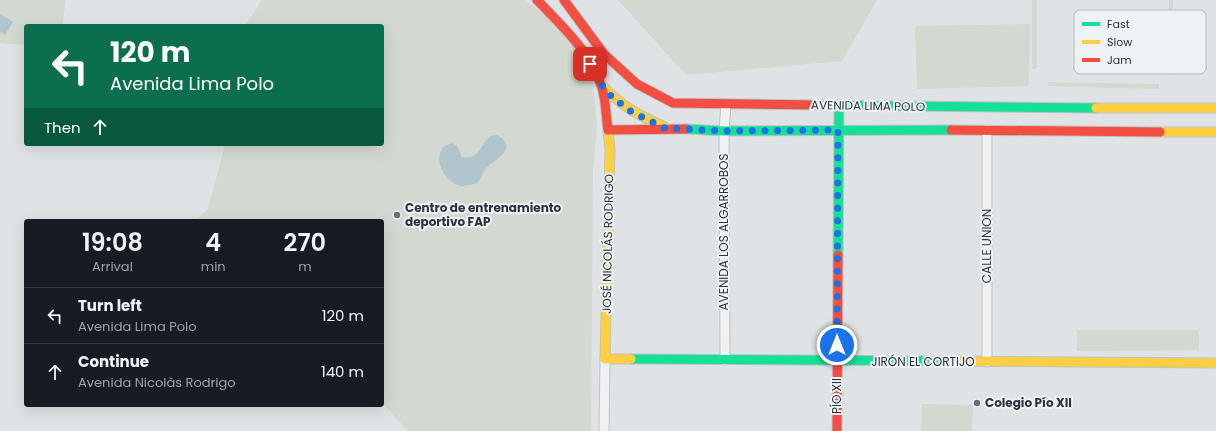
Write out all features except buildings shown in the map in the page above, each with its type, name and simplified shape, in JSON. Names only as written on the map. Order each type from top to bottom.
[{"type":"main road","points":[[537,0],[576,42],[601,84]]},
{"type":"main road","name":"AVENIDA LIMA POLO","points":[[564,0],[604,54],[637,84],[673,103],[839,106],[1056,119],[1216,132]]},
{"type":"main road","name":"AVENIDA LIMA POLO","points":[[601,84],[612,97],[632,112],[665,128]]},
{"type":"main road","name":"JOSÉ NICOLÁS RODRIGO","points":[[601,84],[610,149],[605,359]]},
{"type":"main road","name":"PÍO XII","points":[[837,431],[839,106]]},
{"type":"main road","name":"AVENIDA LIMA POLO","points":[[608,130],[665,128],[724,131],[987,130],[1056,119],[1216,108]]},
{"type":"main road","name":"JIRÓN EL CORTIJO","points":[[605,359],[1216,364]]},
{"type":"street","name":"AVENIDA LOS ALGARROBOS","points":[[725,360],[724,131],[726,104]]},
{"type":"street","name":"CALLE UNION","points":[[987,130],[987,362]]},
{"type":"street","points":[[604,431],[605,359]]},
{"type":"shaded area","points":[[0,0],[66,0],[62,24],[24,24],[24,45],[0,43]]},
{"type":"shaded area","name":"Centro de entrenamiento deportivo FAP","points":[[262,0],[524,0],[551,19],[570,40],[593,84],[597,125],[593,171],[591,431],[408,431],[384,405],[384,219],[197,219],[208,209],[224,149],[223,146],[384,146],[384,24],[246,24]]},
{"type":"shaded area","points":[[618,0],[877,0],[842,61],[686,75]]},
{"type":"shaded area","points":[[1032,0],[1037,0],[1037,69],[1032,69]]},
{"type":"shaded area","points":[[1169,0],[1173,0],[1173,10],[1169,10]]},
{"type":"shaded area","points":[[1030,24],[1029,86],[917,89],[915,26]]},
{"type":"shaded area","points":[[1048,82],[1159,84],[1159,89],[1048,86]]},
{"type":"shaded area","points":[[1077,330],[1199,330],[1199,350],[1077,351]]},
{"type":"shaded area","points":[[922,404],[973,405],[972,431],[921,431]]},
{"type":"water","points":[[0,14],[13,22],[5,35],[0,32]]},
{"type":"water","points":[[497,135],[504,140],[506,150],[485,170],[477,183],[461,186],[454,184],[443,173],[439,158],[445,146],[452,143],[457,146],[462,157],[468,157],[476,154],[490,136]]},
{"type":"traffic: fast","points":[[819,105],[1096,108]]},
{"type":"traffic: fast","points":[[838,255],[839,105]]},
{"type":"traffic: fast","points":[[686,129],[724,131],[951,130]]},
{"type":"traffic: fast","points":[[631,359],[947,361]]},
{"type":"traffic: slow","points":[[601,84],[615,98],[630,109],[665,127]]},
{"type":"traffic: slow","points":[[1096,108],[1216,108]]},
{"type":"traffic: slow","points":[[608,130],[610,149],[605,359],[631,359]]},
{"type":"traffic: slow","points":[[1160,132],[1216,132]]},
{"type":"traffic: slow","points":[[947,361],[1216,363]]},
{"type":"traffic: jam","points":[[537,0],[575,40],[591,63],[602,88],[608,130],[686,129]]},
{"type":"traffic: jam","points":[[564,0],[604,54],[637,84],[673,103],[819,105]]},
{"type":"traffic: jam","points":[[951,130],[1160,132]]},
{"type":"traffic: jam","points":[[837,431],[838,255]]},
{"type":"place","name":"Centro de entrenamiento deportivo FAP","points":[[397,215]]},
{"type":"place","name":"Colegio Pío XII","points":[[977,403]]},
{"type":"route","points":[[590,64],[601,84],[612,97],[632,112],[665,128],[724,131],[838,130],[839,238],[837,345]]}]
